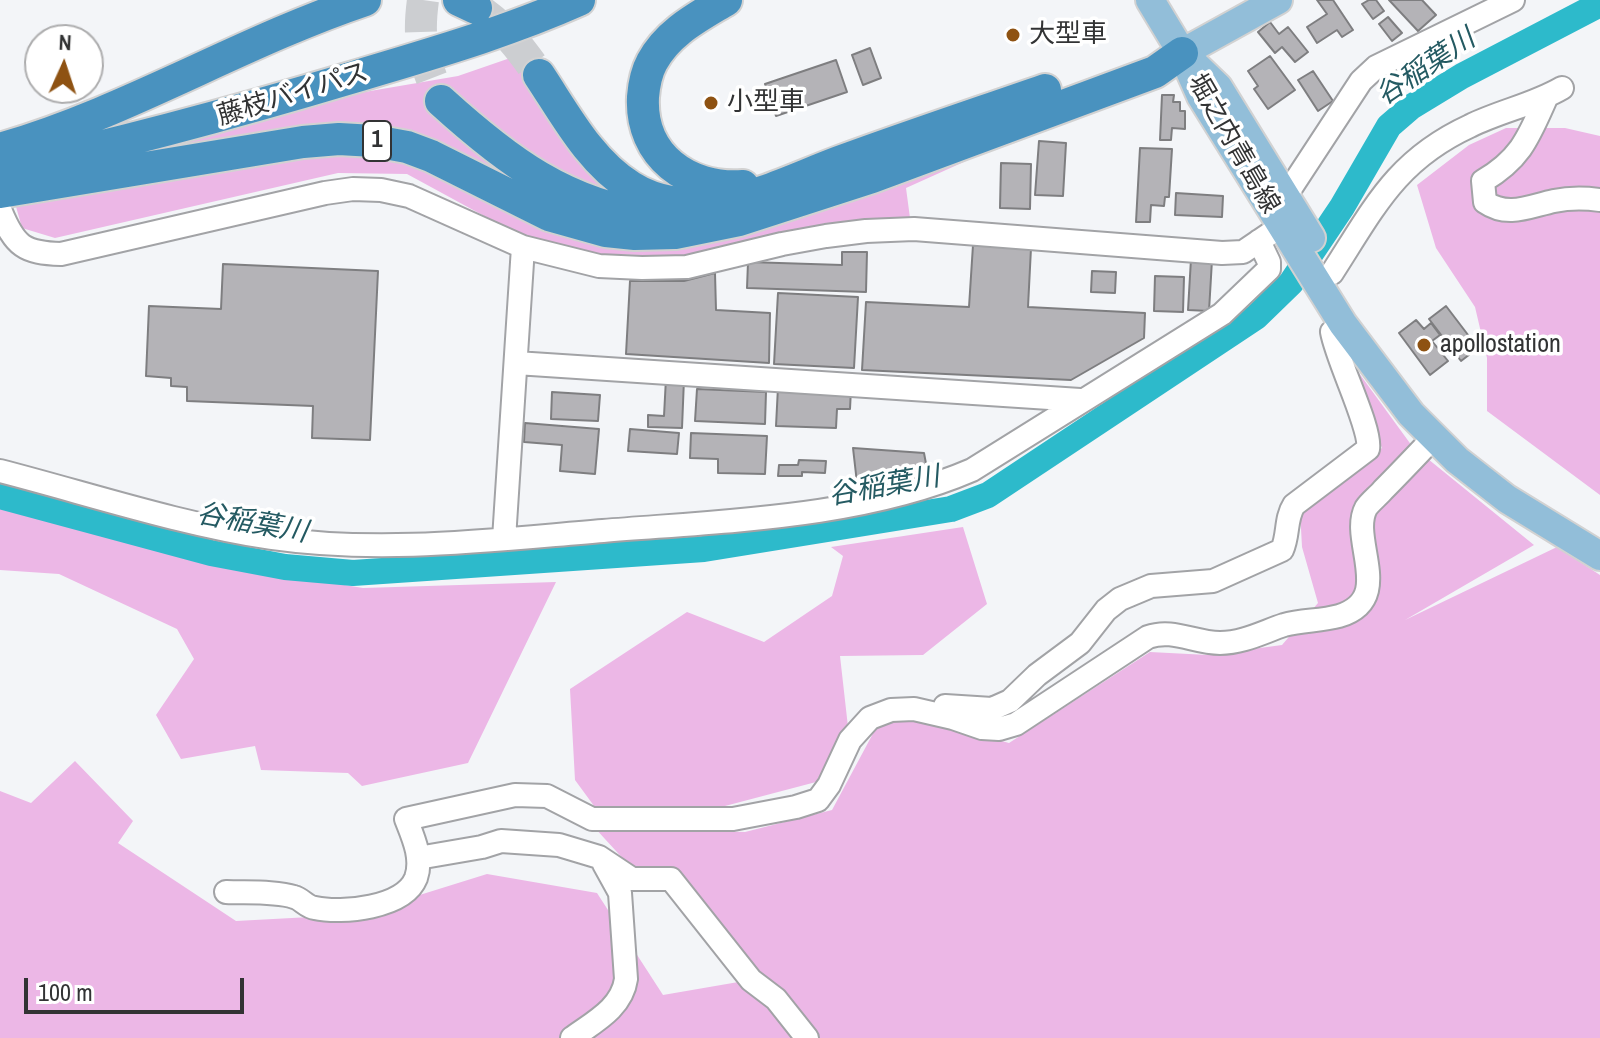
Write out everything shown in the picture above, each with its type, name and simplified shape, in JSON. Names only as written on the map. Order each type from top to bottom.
[{"type":"highway","points":[[0,149],[124,103],[365,0]]},
{"type":"highway","name":"藤枝バイパス","points":[[0,170],[235,114],[461,46],[579,0]]},
{"type":"highway","name":"1","points":[[726,0],[684,25],[663,45],[650,64],[644,84],[643,109],[649,137],[665,160],[687,177],[713,186],[791,191]]},
{"type":"highway","name":"1","points":[[539,75],[603,165],[631,187],[659,200],[691,205],[872,177],[1155,72],[1182,53]]},
{"type":"highway","name":"1","points":[[0,192],[303,142],[339,139],[374,141],[407,147],[431,156],[549,215],[606,231],[675,233],[739,220],[791,191],[928,130],[1144,57],[1182,53]]},
{"type":"highway","name":"1","points":[[441,101],[522,168],[551,186],[593,203],[634,214],[685,221],[739,220]]},
{"type":"main road","name":"堀之内青島線","points":[[1150,0],[1182,53],[1201,96],[1283,225],[1324,271],[1429,410],[1467,447],[1517,485],[1600,537]]},
{"type":"main road","points":[[1182,53],[1278,0]]},
{"type":"main road","name":"堀之内青島線","points":[[1324,271],[1343,324],[1411,414],[1457,460],[1507,499],[1600,556]]},
{"type":"street","points":[[0,471],[215,527],[271,538],[381,546],[440,545],[739,520],[877,501],[935,486],[972,470],[1222,314],[1269,269],[1283,225],[1361,81],[1376,67],[1513,0]]},
{"type":"street","points":[[1324,271],[1404,169],[1421,153],[1473,124],[1554,92],[1521,151],[1503,169],[1483,181],[1485,202],[1493,208],[1507,211],[1558,200],[1600,200]]},
{"type":"street","points":[[1,212],[8,231],[8,244],[37,253],[61,254],[353,189],[381,190],[409,196],[523,247],[561,259],[599,266],[642,268],[687,267],[782,244],[866,231],[914,229],[1222,253],[1243,252],[1283,225]]},
{"type":"street","points":[[504,539],[523,247]]},
{"type":"street","points":[[932,713],[946,706],[992,709],[1010,701],[1037,675],[1080,643],[1106,610],[1120,599],[1151,586],[1213,581],[1282,550],[1287,538],[1287,515],[1294,505],[1368,449],[1365,427],[1335,350],[1332,332],[1343,324]]},
{"type":"street","points":[[516,363],[1080,400]]},
{"type":"street","points":[[226,892],[295,897],[308,907],[319,909],[347,910],[379,905],[404,893],[415,879],[418,858],[406,819],[515,795],[547,796],[592,819],[733,819],[796,807],[818,800],[829,785],[850,740],[870,718],[891,710],[914,709],[982,728],[999,729],[1016,724],[1148,637],[1162,632],[1217,643],[1239,641],[1287,625],[1339,616],[1354,609],[1368,583],[1369,564],[1361,525],[1366,507],[1434,437]]},
{"type":"street","points":[[418,858],[501,841],[559,845],[599,857],[632,879],[671,879],[751,980],[776,999],[807,1038]]},
{"type":"street","points":[[572,1038],[611,1010],[624,993],[626,979],[620,893],[599,857]]},
{"type":"shaded area","points":[[516,56],[574,140],[620,189],[579,220],[415,142],[39,172],[341,96],[458,76]]},
{"type":"shaded area","points":[[1506,128],[1565,128],[1600,136],[1600,495],[1487,411],[1487,358],[1475,307],[1436,248],[1417,185],[1469,145]]},
{"type":"shaded area","points":[[1037,129],[906,188],[910,218],[692,256],[591,254],[521,236],[407,174],[338,173],[55,238],[22,228],[15,203],[349,147],[415,158],[543,218]]},
{"type":"shaded area","points":[[1348,358],[1412,446],[1534,545],[1405,620],[1557,547],[1600,575],[1600,1038],[0,1038],[0,791],[31,803],[75,761],[133,821],[118,843],[236,921],[385,913],[410,898],[487,874],[597,893],[663,995],[750,980],[717,920],[638,875],[594,827],[745,832],[832,810],[877,726],[908,715],[1009,743],[1150,652],[1208,655],[1282,645],[1318,603],[1302,547],[1300,510],[1382,448]]},
{"type":"shaded area","points":[[0,507],[215,564],[363,588],[556,582],[468,763],[362,786],[348,773],[261,770],[255,746],[181,759],[156,715],[194,659],[177,629],[59,574],[0,570]]},
{"type":"shaded area","points":[[963,527],[987,604],[923,655],[840,656],[848,727],[816,782],[706,811],[597,810],[575,780],[570,689],[687,612],[764,642],[832,596],[843,556],[831,547]]},
{"type":"building","points":[[1317,0],[1333,0],[1353,30],[1342,37],[1337,30],[1317,43],[1307,27],[1327,14]]},
{"type":"building","points":[[1376,0],[1384,11],[1373,19],[1362,4]]},
{"type":"building","points":[[1389,0],[1422,0],[1436,15],[1418,31]]},
{"type":"building","points":[[1388,17],[1402,33],[1392,41],[1379,24]]},
{"type":"building","points":[[1270,22],[1279,34],[1288,27],[1308,52],[1295,62],[1282,47],[1275,53],[1258,32]]},
{"type":"building","points":[[870,48],[881,78],[863,85],[852,55]]},
{"type":"building","points":[[1270,56],[1295,90],[1268,109],[1254,89],[1258,86],[1248,71]]},
{"type":"building","points":[[836,60],[847,92],[776,116],[765,84]]},
{"type":"building","points":[[1313,71],[1333,101],[1318,111],[1298,80]]},
{"type":"building","points":[[1162,95],[1174,95],[1173,102],[1180,102],[1180,111],[1185,111],[1185,129],[1172,128],[1171,140],[1160,140]]},
{"type":"building","points":[[1039,141],[1066,143],[1063,196],[1035,195]]},
{"type":"building","points":[[1140,148],[1172,149],[1169,197],[1165,197],[1164,206],[1151,205],[1150,222],[1136,222]]},
{"type":"building","points":[[1001,163],[1031,164],[1030,209],[1000,208]]},
{"type":"building","points":[[1176,193],[1223,196],[1222,217],[1175,215]]},
{"type":"building","points":[[973,245],[1031,248],[1028,307],[1145,313],[1144,338],[1071,380],[862,370],[866,302],[969,307]]},
{"type":"building","points":[[842,252],[867,252],[866,292],[747,288],[748,262],[842,265]]},
{"type":"building","points":[[1191,259],[1212,260],[1209,311],[1188,310]]},
{"type":"building","points":[[223,264],[378,271],[370,440],[312,438],[313,406],[187,401],[187,387],[171,386],[171,378],[146,376],[149,306],[221,309]]},
{"type":"building","points":[[1092,271],[1116,272],[1115,293],[1091,292]]},
{"type":"building","points":[[715,273],[716,310],[770,313],[769,363],[626,354],[630,281],[684,281]]},
{"type":"building","points":[[1155,276],[1184,277],[1183,312],[1154,311]]},
{"type":"building","points":[[778,293],[858,297],[854,368],[774,364]]},
{"type":"building","points":[[1446,306],[1478,348],[1461,361],[1429,319]]},
{"type":"building","points":[[1416,320],[1424,329],[1431,323],[1440,335],[1432,341],[1448,361],[1430,375],[1399,333]]},
{"type":"building","points":[[666,378],[684,379],[682,428],[648,427],[648,415],[664,416]]},
{"type":"building","points":[[778,387],[851,389],[850,409],[837,409],[836,428],[776,426]]},
{"type":"building","points":[[697,389],[766,392],[765,424],[695,421]]},
{"type":"building","points":[[552,392],[600,395],[598,421],[551,419]]},
{"type":"building","points":[[525,423],[599,429],[595,474],[560,471],[562,445],[524,442]]},
{"type":"building","points":[[630,429],[679,433],[677,454],[628,451]]},
{"type":"building","points":[[691,433],[767,436],[765,474],[718,473],[718,459],[690,458]]},
{"type":"building","points":[[853,448],[924,453],[927,469],[857,483]]},
{"type":"building","points":[[799,460],[826,461],[825,473],[802,472],[802,476],[778,476],[779,465],[798,465]]},
{"type":"waterway","name":"谷稲葉川","points":[[0,496],[211,553],[285,567],[353,573],[704,549],[951,509],[988,495],[1256,317],[1291,283],[1342,207],[1389,126],[1411,107],[1462,76],[1600,4]]},
{"type":"tunnel","points":[[423,0],[423,52],[441,101]]},
{"type":"tunnel","points":[[476,8],[511,38],[539,75]]},
{"type":"place","name":"大型車","points":[[1013,35]]},
{"type":"place","name":"小型車","points":[[711,103]]},
{"type":"place","name":"apollostation","points":[[1424,345]]}]
